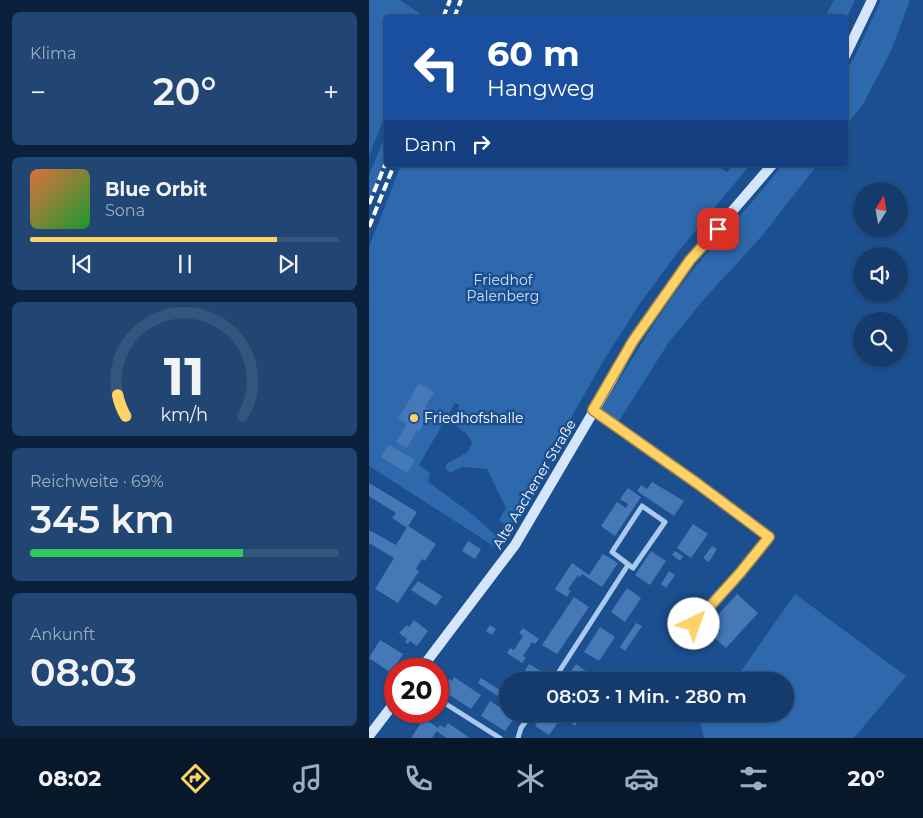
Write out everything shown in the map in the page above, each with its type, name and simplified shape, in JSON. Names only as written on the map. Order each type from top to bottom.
[{"type":"main road","points":[[848,50],[873,0]]},
{"type":"main road","name":"Alte Aachener Straße","points":[[429,658],[515,545],[633,341],[690,260],[770,167]]},
{"type":"main road","points":[[369,736],[384,716]]},
{"type":"street","points":[[642,506],[665,522],[633,568],[629,565],[612,552],[642,506]]},
{"type":"street","points":[[559,672],[629,565]]},
{"type":"street","points":[[449,706],[500,738]]},
{"type":"street","points":[[518,738],[525,722]]},
{"type":"lane","points":[[593,410],[769,537],[740,573],[694,624],[691,631]]},
{"type":"green space","points":[[369,0],[400,0],[422,15],[384,15],[384,118],[369,156]]},
{"type":"green space","points":[[834,0],[855,0],[848,15],[826,15]]},
{"type":"green space","points":[[881,0],[910,0],[891,51],[863,104],[848,123],[848,67]]},
{"type":"green space","points":[[384,139],[384,160],[369,201],[369,175]]},
{"type":"green space","name":"Friedhof Palenberg","points":[[400,167],[719,167],[727,172],[731,167],[748,167],[678,252],[641,302],[605,358],[548,458],[526,503],[509,529],[499,520],[506,508],[487,469],[463,467],[450,473],[446,469],[446,464],[468,452],[472,443],[469,437],[456,425],[456,414],[459,405],[455,403],[419,465],[430,473],[428,482],[472,514],[502,541],[497,548],[369,466],[369,247]]},
{"type":"green space","points":[[780,167],[815,167],[762,236],[705,298],[669,342],[617,424],[600,411],[645,338],[669,301],[695,267]]},
{"type":"green space","points":[[795,594],[906,676],[854,738],[704,738],[700,722],[794,722],[794,672],[740,672]]},
{"type":"building","points":[[419,383],[434,392],[425,407],[431,410],[420,431],[417,430],[407,448],[396,442],[407,424],[398,419]]},
{"type":"building","points":[[389,445],[415,460],[407,473],[381,457]]},
{"type":"building","points":[[652,482],[684,501],[674,516],[637,491],[641,485],[647,489]]},
{"type":"building","points":[[369,483],[417,512],[407,528],[392,518],[396,513],[369,496]]},
{"type":"building","points":[[628,488],[641,497],[615,536],[601,526],[617,502],[626,508],[628,504],[620,499]]},
{"type":"building","points":[[693,524],[708,534],[691,558],[677,548]]},
{"type":"building","points":[[408,526],[436,544],[425,561],[422,559],[416,569],[419,571],[398,603],[375,589],[394,558],[369,543],[369,530],[396,545]]},
{"type":"building","points":[[468,541],[481,549],[475,559],[462,551]]},
{"type":"building","points":[[712,546],[717,549],[709,562],[703,558]]},
{"type":"building","points":[[651,551],[666,561],[650,585],[635,575]]},
{"type":"building","points":[[675,551],[683,556],[680,561],[672,555]]},
{"type":"building","points":[[603,554],[618,563],[602,587],[582,574],[580,577],[578,575],[568,589],[571,591],[567,597],[555,589],[572,563],[589,575]]},
{"type":"building","points":[[669,571],[675,575],[666,588],[661,584]]},
{"type":"building","points":[[418,581],[442,596],[436,606],[411,590]]},
{"type":"building","points":[[627,588],[641,598],[625,622],[611,612]]},
{"type":"building","points":[[737,594],[758,613],[726,648],[705,629]]},
{"type":"building","points":[[574,597],[589,607],[557,654],[542,645]]},
{"type":"building","points":[[414,620],[428,631],[417,646],[410,641],[408,644],[405,642],[407,639],[399,633],[407,625],[409,627]]},
{"type":"building","points":[[636,623],[642,626],[625,651],[620,647]]},
{"type":"building","points":[[490,625],[496,629],[492,635],[486,631]]},
{"type":"building","points":[[600,627],[615,637],[599,661],[584,652]]},
{"type":"building","points":[[523,628],[539,639],[535,644],[532,642],[523,656],[526,658],[522,663],[507,653],[510,648],[514,650],[523,636],[519,633]]},
{"type":"building","points":[[380,640],[403,654],[400,658],[384,658],[384,668],[369,658]]},
{"type":"building","points":[[529,664],[542,672],[524,672]]},
{"type":"building","points":[[576,664],[587,672],[570,672]]},
{"type":"building","points":[[454,677],[481,695],[471,709],[449,695],[449,679],[452,681]]},
{"type":"building","points":[[481,678],[499,690],[499,697],[478,683]]},
{"type":"building","points":[[490,701],[499,707],[499,722],[511,722],[505,731],[481,716]]},
{"type":"building","points":[[538,722],[558,722],[549,735],[535,726]]},
{"type":"building","points":[[421,723],[431,723],[438,728],[440,725],[445,728],[448,723],[470,738],[446,738],[437,731],[432,738],[411,738]]},
{"type":"railway","points":[[444,15],[450,0]]},
{"type":"railway","points":[[455,15],[461,0]]},
{"type":"railway","points":[[369,204],[384,167]]},
{"type":"railway","points":[[369,227],[393,167]]},
{"type":"place","name":"Friedhofshalle","points":[[414,418]]},
{"type":"route","points":[[694,624],[740,573],[769,537],[593,410],[633,341],[690,260],[718,229]]}]
